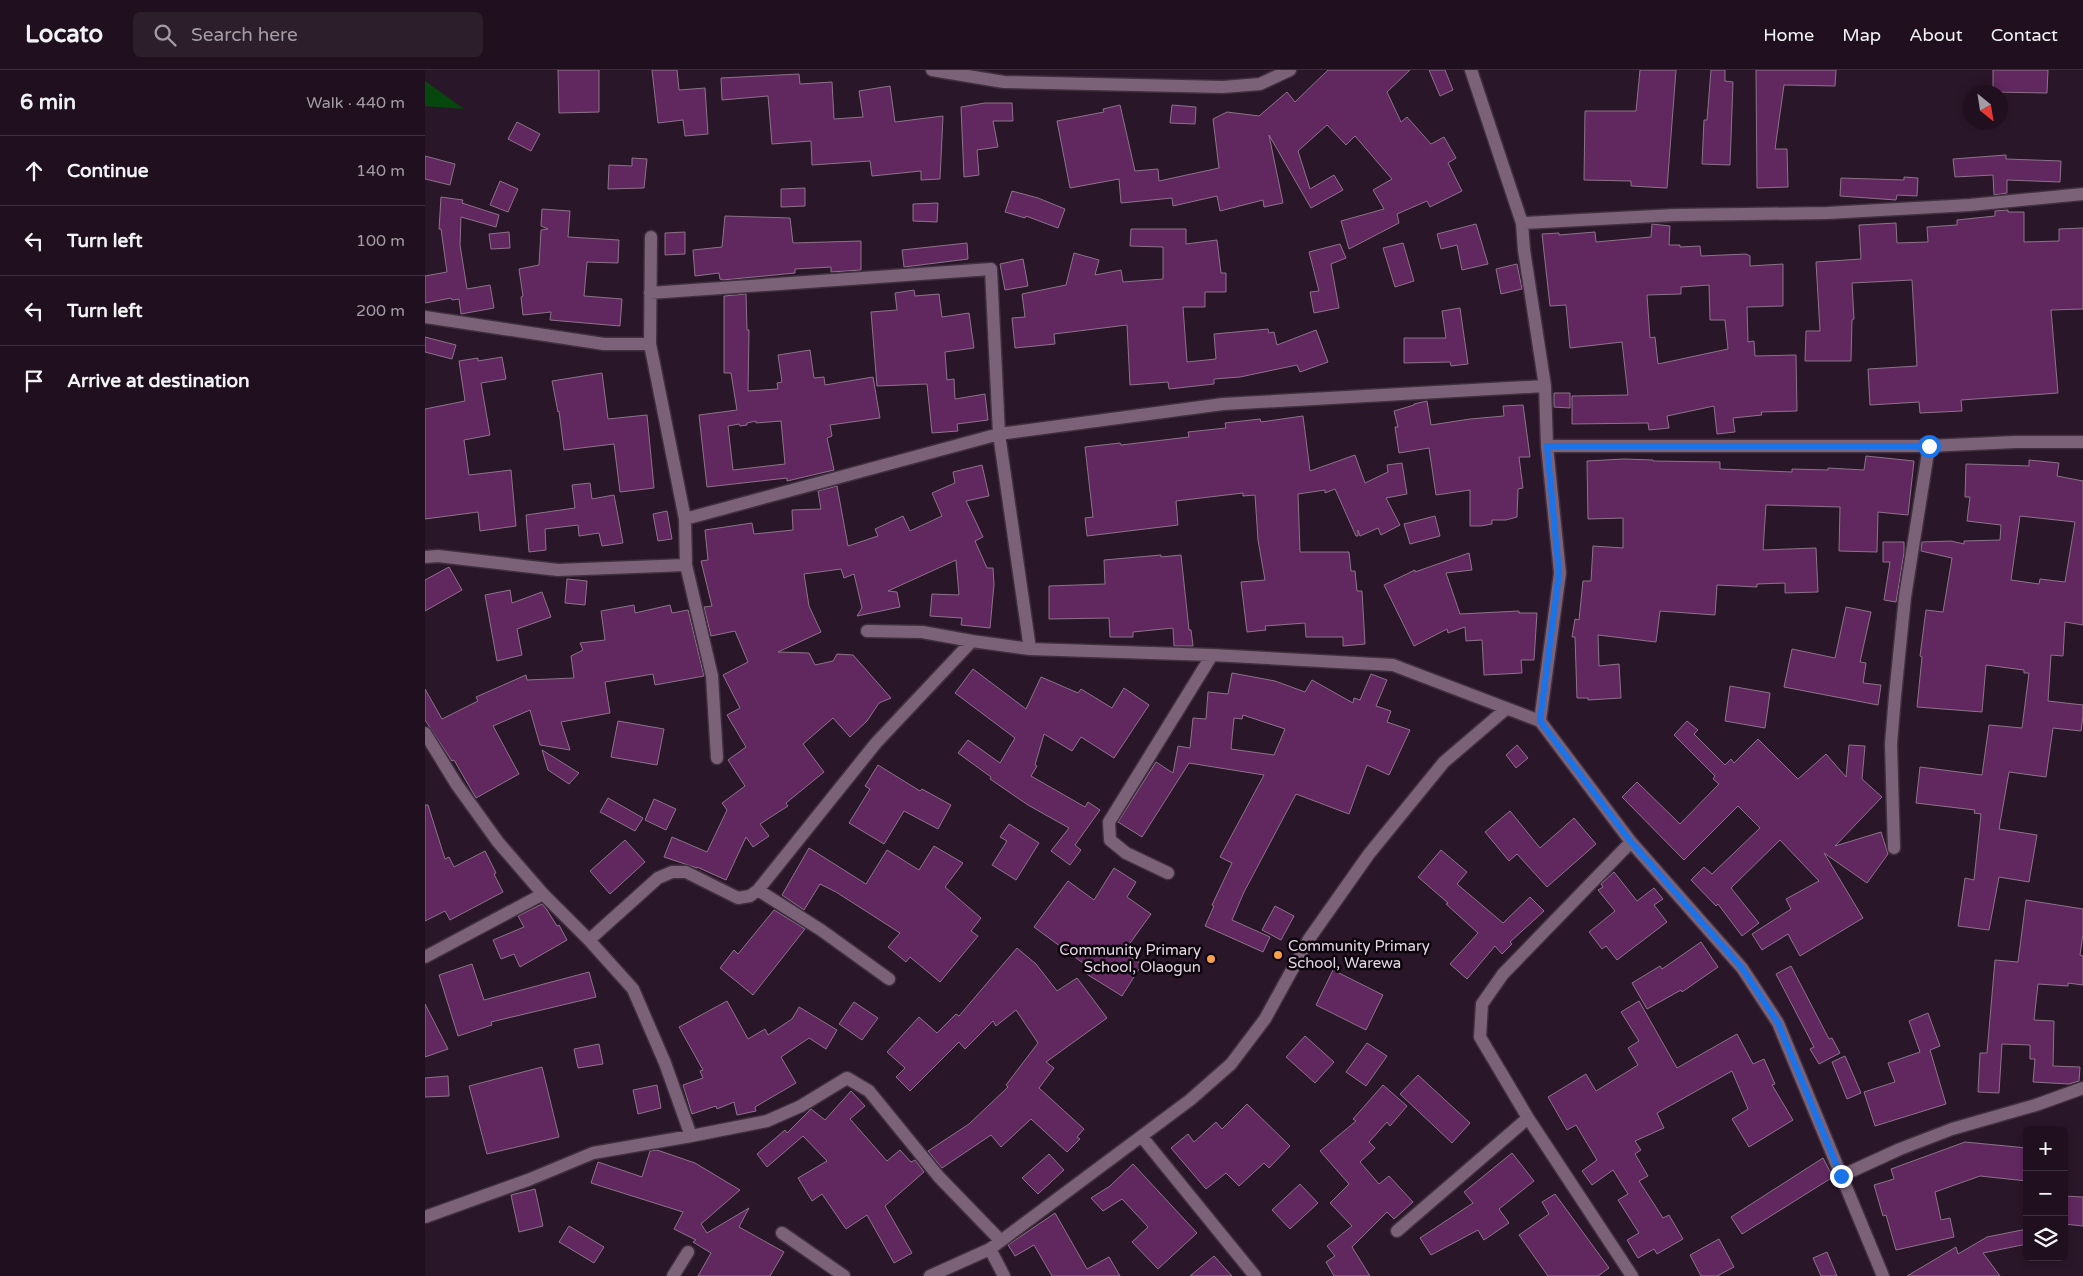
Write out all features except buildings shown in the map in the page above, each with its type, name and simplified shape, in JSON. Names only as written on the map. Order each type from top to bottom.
[{"type":"street","points":[[932,70],[1004,82],[1223,88],[1260,84],[1291,70]]},
{"type":"street","points":[[1471,70],[1522,223],[1523,250],[1545,386],[1547,446],[1559,573],[1540,721]]},
{"type":"street","points":[[1522,223],[1673,215],[1827,212],[1970,205],[2083,194]]},
{"type":"street","points":[[651,237],[650,344],[685,519],[686,565],[712,676],[717,758]]},
{"type":"street","points":[[650,294],[991,269],[999,434],[1030,649]]},
{"type":"street","points":[[425,317],[605,344],[650,344]]},
{"type":"street","points":[[685,519],[999,434],[1223,404],[1545,386]]},
{"type":"street","points":[[1547,446],[1929,446],[2015,442],[2083,442]]},
{"type":"street","points":[[1894,848],[1891,744],[1893,715],[1905,597],[1929,446]]},
{"type":"street","points":[[425,557],[438,556],[558,570],[686,565]]},
{"type":"street","points":[[867,631],[922,632],[1030,649],[1212,655],[1393,665],[1540,721],[1631,842],[1742,968],[1778,1023],[1883,1276]]},
{"type":"street","points":[[589,940],[659,878],[672,872],[686,872],[738,898],[750,896],[758,890],[876,742],[971,641]]},
{"type":"street","points":[[1168,873],[1126,853],[1110,840],[1109,822],[1212,655]]},
{"type":"street","points":[[930,1276],[990,1249],[1142,1137],[1190,1100],[1231,1064],[1265,1020],[1309,939],[1369,854],[1443,762],[1506,709]]},
{"type":"street","points":[[425,733],[457,785],[498,842],[543,894],[589,940],[633,989],[665,1063],[691,1136]]},
{"type":"street","points":[[1631,842],[1503,974],[1482,1004],[1480,1037],[1528,1118],[1633,1276]]},
{"type":"street","points":[[758,890],[821,930],[889,979]]},
{"type":"street","points":[[425,957],[543,894]]},
{"type":"street","points":[[425,1217],[529,1180],[593,1153],[691,1136],[767,1120],[801,1106],[847,1078],[869,1091],[939,1177],[1000,1240]]},
{"type":"street","points":[[1841,1176],[1900,1149],[1952,1129],[2036,1105],[2083,1088]]},
{"type":"street","points":[[1397,1231],[1528,1118]]},
{"type":"street","points":[[1142,1137],[1255,1276]]},
{"type":"street","points":[[782,1233],[845,1276]]},
{"type":"street","points":[[990,1249],[1004,1276]]},
{"type":"street","points":[[673,1276],[688,1252]]},
{"type":"green space","points":[[425,81],[464,109],[425,106]]},
{"type":"place","name":"Community Primary School, Warewa","points":[[1278,955]]},
{"type":"place","name":"Community Primary School, Olaogun","points":[[1211,959]]},
{"type":"route","points":[[1841,1176],[1778,1023],[1742,968],[1631,842],[1540,721],[1559,573],[1547,446],[1929,446]]}]
